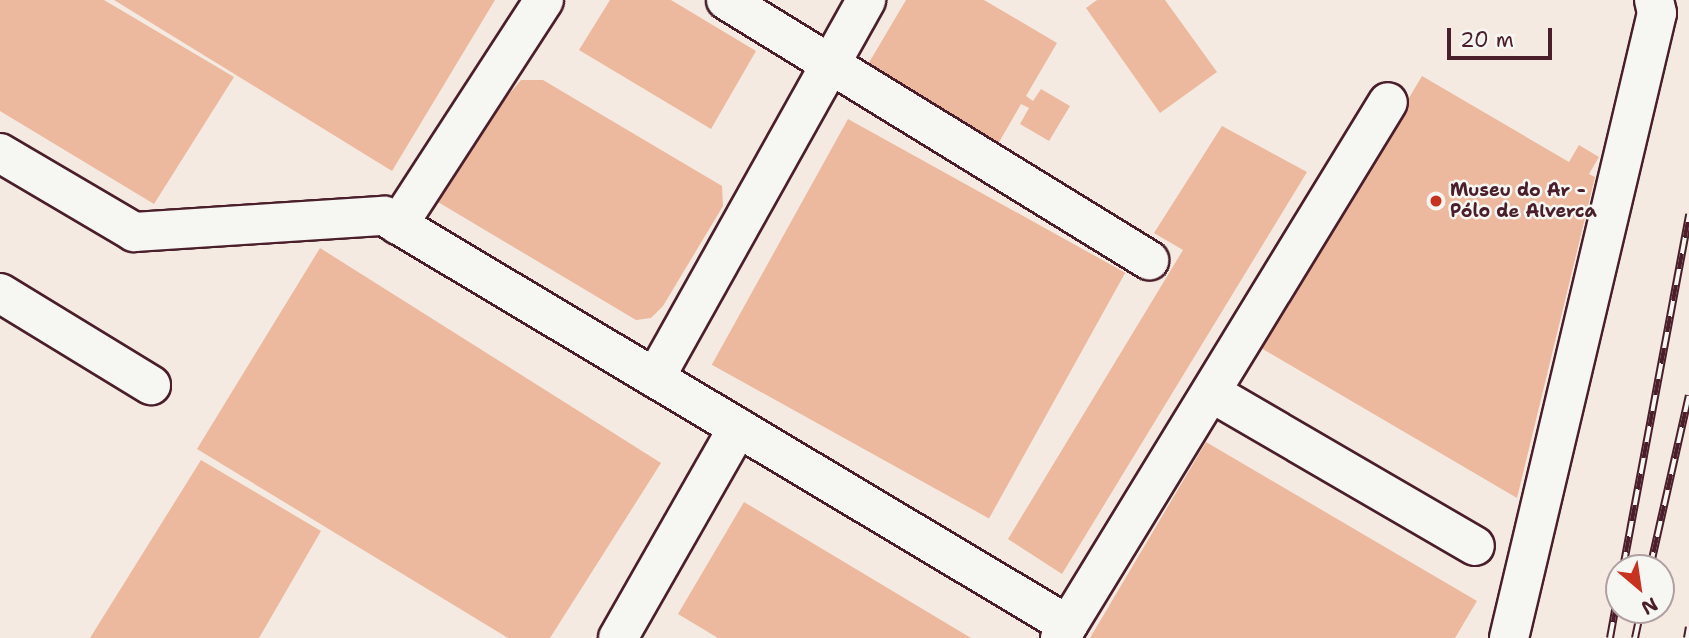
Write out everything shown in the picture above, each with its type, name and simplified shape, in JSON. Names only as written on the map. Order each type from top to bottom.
[{"type":"street","points":[[398,225],[544,0]]},
{"type":"street","points":[[726,0],[832,62],[1149,260]]},
{"type":"street","points":[[655,378],[866,0]]},
{"type":"street","points":[[1509,638],[1657,13],[1654,0]]},
{"type":"street","points":[[0,153],[134,232],[384,216],[738,428],[1064,631],[1388,102]]},
{"type":"street","points":[[0,293],[151,385]]},
{"type":"street","points":[[1212,393],[1475,546]]},
{"type":"street","points":[[618,638],[738,428]]},
{"type":"building","points":[[0,0],[104,0],[234,77],[154,204],[0,111]]},
{"type":"building","points":[[114,0],[495,0],[392,171]]},
{"type":"building","points":[[610,0],[671,0],[756,51],[711,129],[579,50]]},
{"type":"building","points":[[906,0],[984,0],[1057,43],[1026,96],[1033,101],[1041,89],[1070,106],[1049,141],[1020,124],[1029,108],[1021,104],[998,144],[867,66]]},
{"type":"building","points":[[1097,0],[1165,0],[1217,72],[1160,113],[1086,8]]},
{"type":"building","points":[[1422,76],[1569,162],[1579,145],[1599,157],[1589,174],[1595,177],[1517,498],[1261,348]]},
{"type":"building","points":[[521,80],[543,80],[722,186],[723,206],[663,306],[651,318],[636,320],[438,202],[504,100]]},
{"type":"building","points":[[848,119],[1125,273],[989,518],[712,365]]},
{"type":"building","points":[[1222,126],[1307,172],[1062,574],[1008,539],[1183,250],[1154,233]]},
{"type":"building","points":[[320,248],[661,463],[550,638],[508,638],[197,449]]},
{"type":"building","points":[[1206,442],[1477,601],[1455,638],[1090,638]]},
{"type":"building","points":[[201,460],[321,531],[259,638],[90,638]]},
{"type":"building","points":[[744,502],[971,638],[718,638],[678,614]]},
{"type":"railway","points":[[1626,554],[1689,214]]},
{"type":"railway","points":[[1653,554],[1689,395]]},
{"type":"railway","points":[[1610,638],[1613,624]]},
{"type":"railway","points":[[1635,638],[1638,624]]},
{"type":"railway","points":[[1687,638],[1689,627]]},
{"type":"place","name":"Museu do Ar - Pólo de Alverca","points":[[1436,201]]}]
